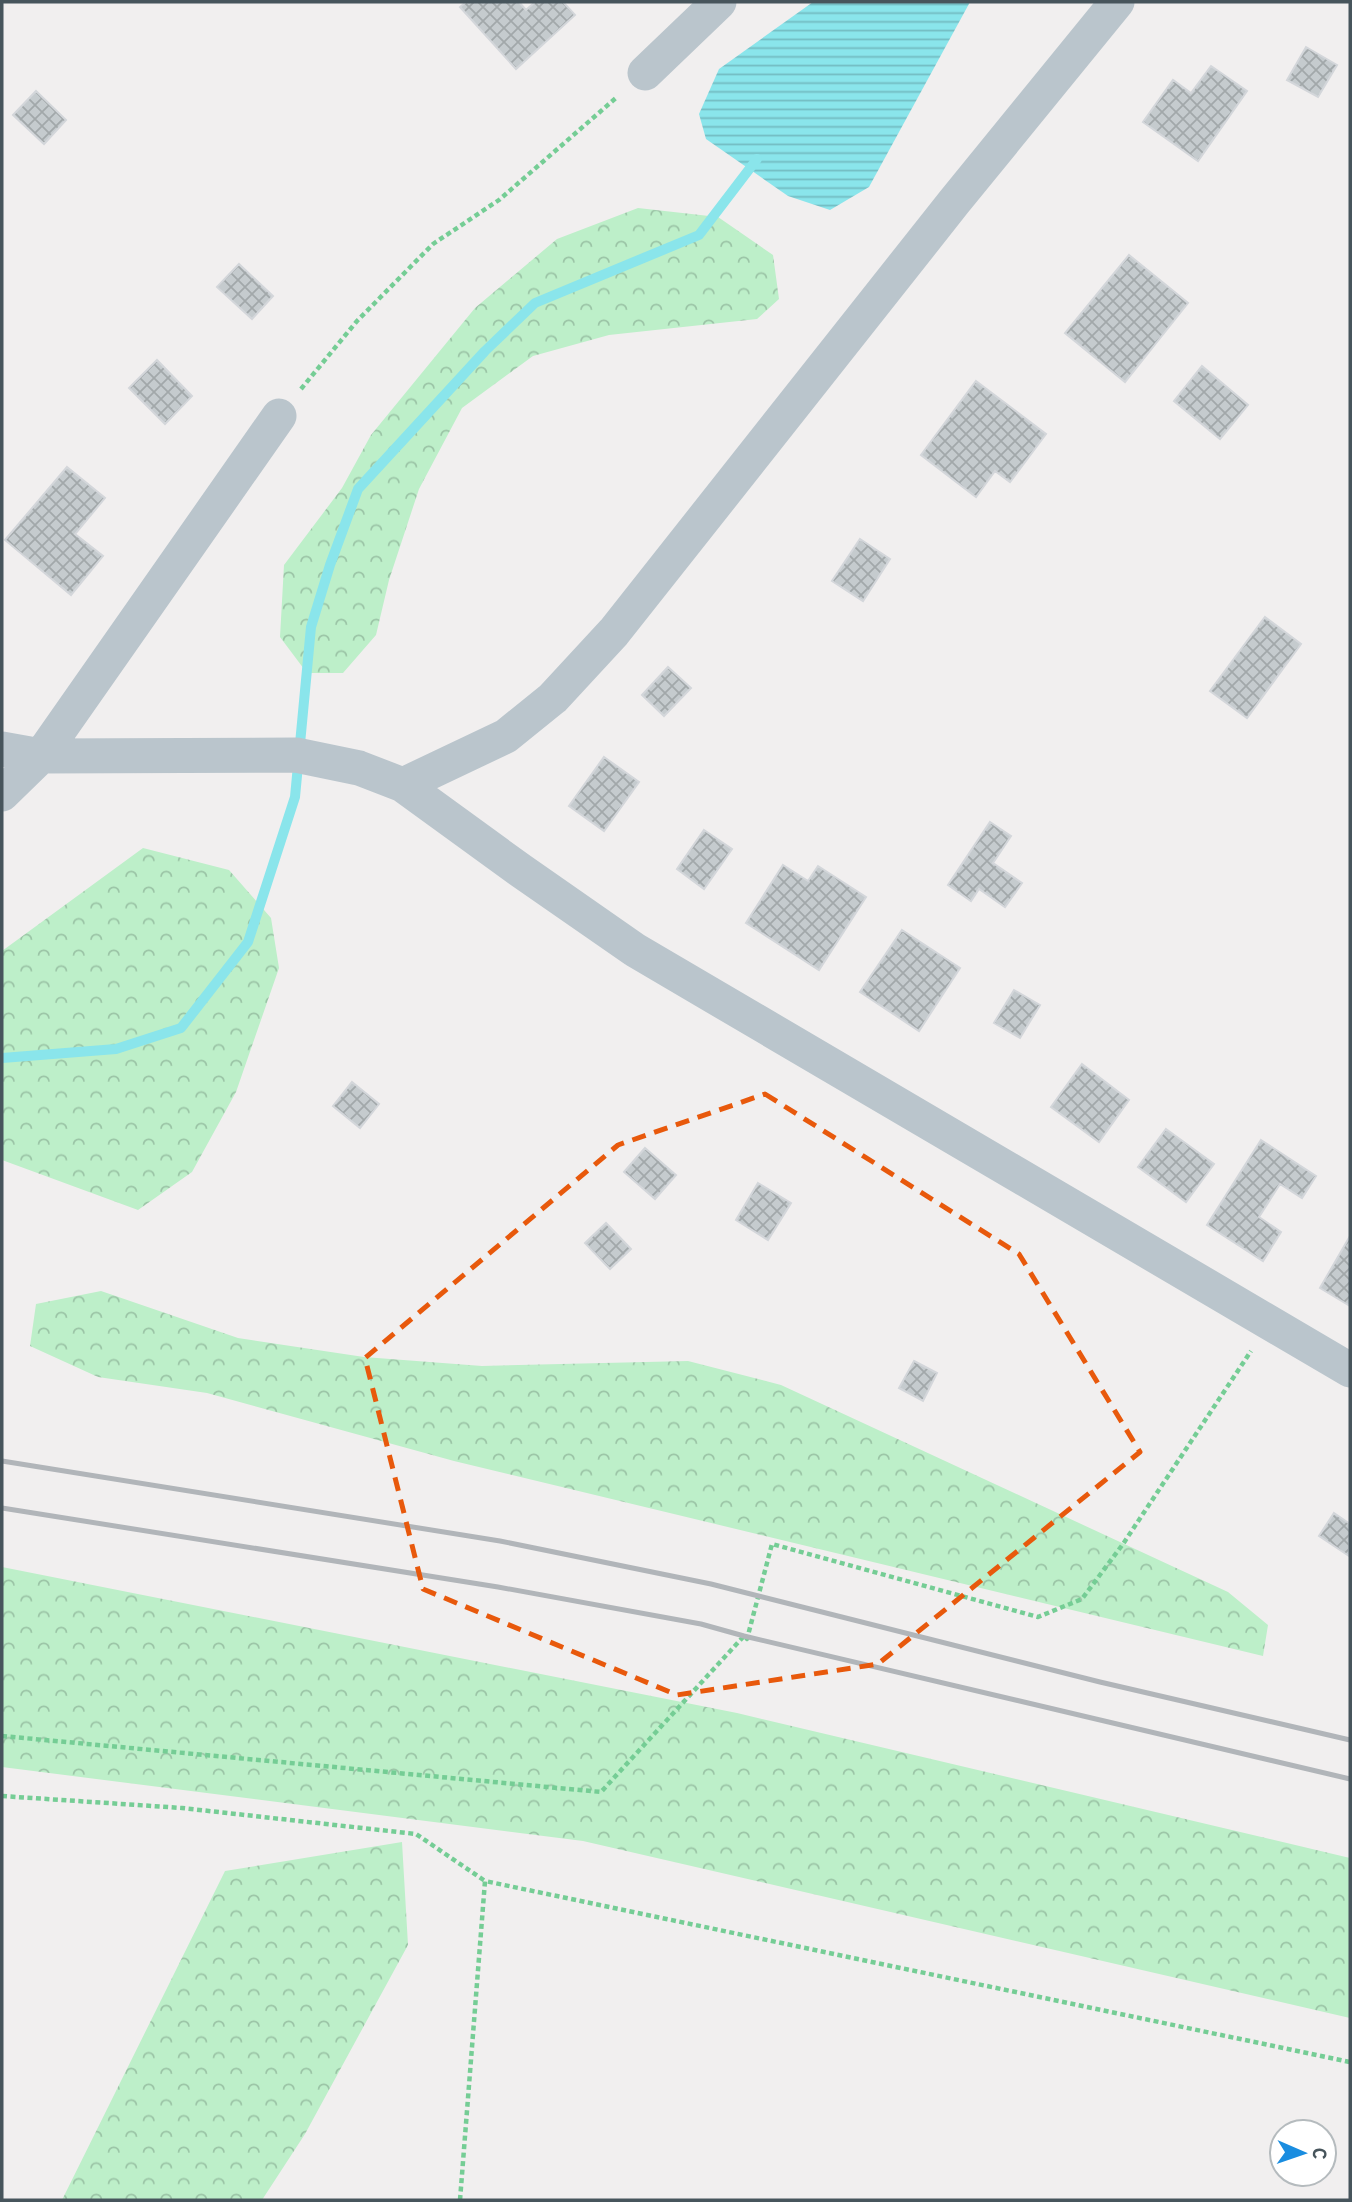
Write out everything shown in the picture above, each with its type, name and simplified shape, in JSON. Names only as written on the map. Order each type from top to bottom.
[{"type":"street","points":[[645,73],[719,2]]},
{"type":"street","points":[[403,785],[506,736],[553,698],[614,632],[954,202],[1117,2]]},
{"type":"street","points":[[2,794],[41,756],[279,416]]},
{"type":"street","points":[[2,749],[41,756],[296,755],[359,768],[403,785],[635,950],[1350,1370]]},
{"type":"path","points":[[279,416],[357,321],[433,244],[499,200],[645,73]]},
{"type":"path","points":[[2,1736],[601,1792],[744,1636],[747,1639],[772,1544],[1038,1617],[1082,1599],[1123,1544],[1270,1323]]},
{"type":"path","points":[[2,1796],[182,1808],[416,1834],[485,1881],[1350,2062]]},
{"type":"path","points":[[460,2200],[485,1881]]},
{"type":"highlighted area","points":[[765,1094],[1019,1254],[1140,1452],[878,1664],[677,1695],[423,1589],[365,1358],[618,1145]]},
{"type":"green space","points":[[638,208],[718,217],[773,255],[779,299],[757,319],[609,335],[533,356],[462,408],[419,489],[389,580],[376,635],[343,673],[307,673],[280,637],[284,565],[342,488],[371,435],[475,308],[557,239]]},
{"type":"green space","points":[[143,848],[229,870],[271,918],[279,968],[236,1092],[192,1172],[138,1210],[2,1160],[2,951]]},
{"type":"green space","points":[[101,1291],[238,1338],[364,1357],[482,1366],[688,1361],[781,1385],[1228,1592],[1268,1625],[1263,1656],[454,1461],[207,1393],[98,1377],[30,1346],[36,1304]]},
{"type":"green space","points":[[2,1567],[737,1713],[1350,1858],[1350,2018],[583,1841],[2,1767]]},
{"type":"green space","points":[[402,1842],[408,1945],[305,2134],[262,2200],[62,2200],[225,1871]]},
{"type":"water","points":[[813,2],[970,2],[869,187],[830,210],[788,196],[706,139],[699,114],[719,69]]},
{"type":"building","points":[[466,2],[519,2],[526,10],[535,2],[563,2],[575,15],[516,69],[460,7]]},
{"type":"building","points":[[1306,47],[1337,65],[1318,97],[1287,80]]},
{"type":"building","points":[[1211,66],[1247,91],[1198,161],[1143,122],[1173,80],[1191,93]]},
{"type":"building","points":[[36,91],[66,120],[44,144],[13,115]]},
{"type":"building","points":[[1129,255],[1188,303],[1125,382],[1065,333]]},
{"type":"building","points":[[239,264],[273,296],[252,319],[217,287]]},
{"type":"building","points":[[157,360],[192,396],[165,424],[129,388]]},
{"type":"building","points":[[1202,366],[1248,405],[1220,439],[1174,401]]},
{"type":"building","points":[[976,381],[1046,434],[1010,482],[995,471],[976,497],[921,455]]},
{"type":"building","points":[[67,467],[105,498],[75,534],[103,556],[71,595],[5,540]]},
{"type":"building","points":[[860,539],[890,559],[863,601],[832,581]]},
{"type":"building","points":[[1265,617],[1301,644],[1247,718],[1210,691]]},
{"type":"building","points":[[668,667],[691,688],[664,716],[642,695]]},
{"type":"building","points":[[604,757],[639,782],[604,831],[569,806]]},
{"type":"building","points":[[990,822],[1011,836],[993,863],[1022,883],[1005,907],[979,889],[971,901],[948,885]]},
{"type":"building","points":[[704,830],[732,849],[704,889],[677,869]]},
{"type":"building","points":[[783,865],[808,881],[818,866],[866,897],[819,970],[746,923]]},
{"type":"building","points":[[902,930],[960,968],[919,1031],[860,992]]},
{"type":"building","points":[[1014,990],[1040,1005],[1020,1038],[994,1023]]},
{"type":"building","points":[[1082,1064],[1129,1100],[1099,1142],[1051,1107]]},
{"type":"building","points":[[352,1082],[379,1104],[360,1128],[333,1106]]},
{"type":"building","points":[[1166,1129],[1214,1164],[1186,1202],[1138,1167]]},
{"type":"building","points":[[1261,1140],[1316,1176],[1302,1198],[1280,1184],[1259,1217],[1281,1232],[1263,1261],[1207,1225]]},
{"type":"building","points":[[645,1148],[676,1175],[655,1199],[624,1172]]},
{"type":"building","points":[[758,1183],[791,1203],[768,1240],[736,1220]]},
{"type":"building","points":[[606,1223],[631,1249],[610,1269],[585,1243]]},
{"type":"building","points":[[1350,1236],[1350,1306],[1320,1288]]},
{"type":"building","points":[[914,1361],[937,1373],[923,1401],[899,1388]]},
{"type":"building","points":[[1334,1513],[1350,1524],[1349,1556],[1319,1536]]},
{"type":"waterway","points":[[2,1058],[116,1049],[181,1028],[248,942],[295,797],[311,627],[358,489],[485,351],[535,303],[699,235],[757,159]]},
{"type":"railway","points":[[2,1461],[500,1541],[711,1584],[1100,1682],[1350,1740]]},
{"type":"railway","points":[[2,1508],[498,1587],[701,1624],[1350,1779]]}]
